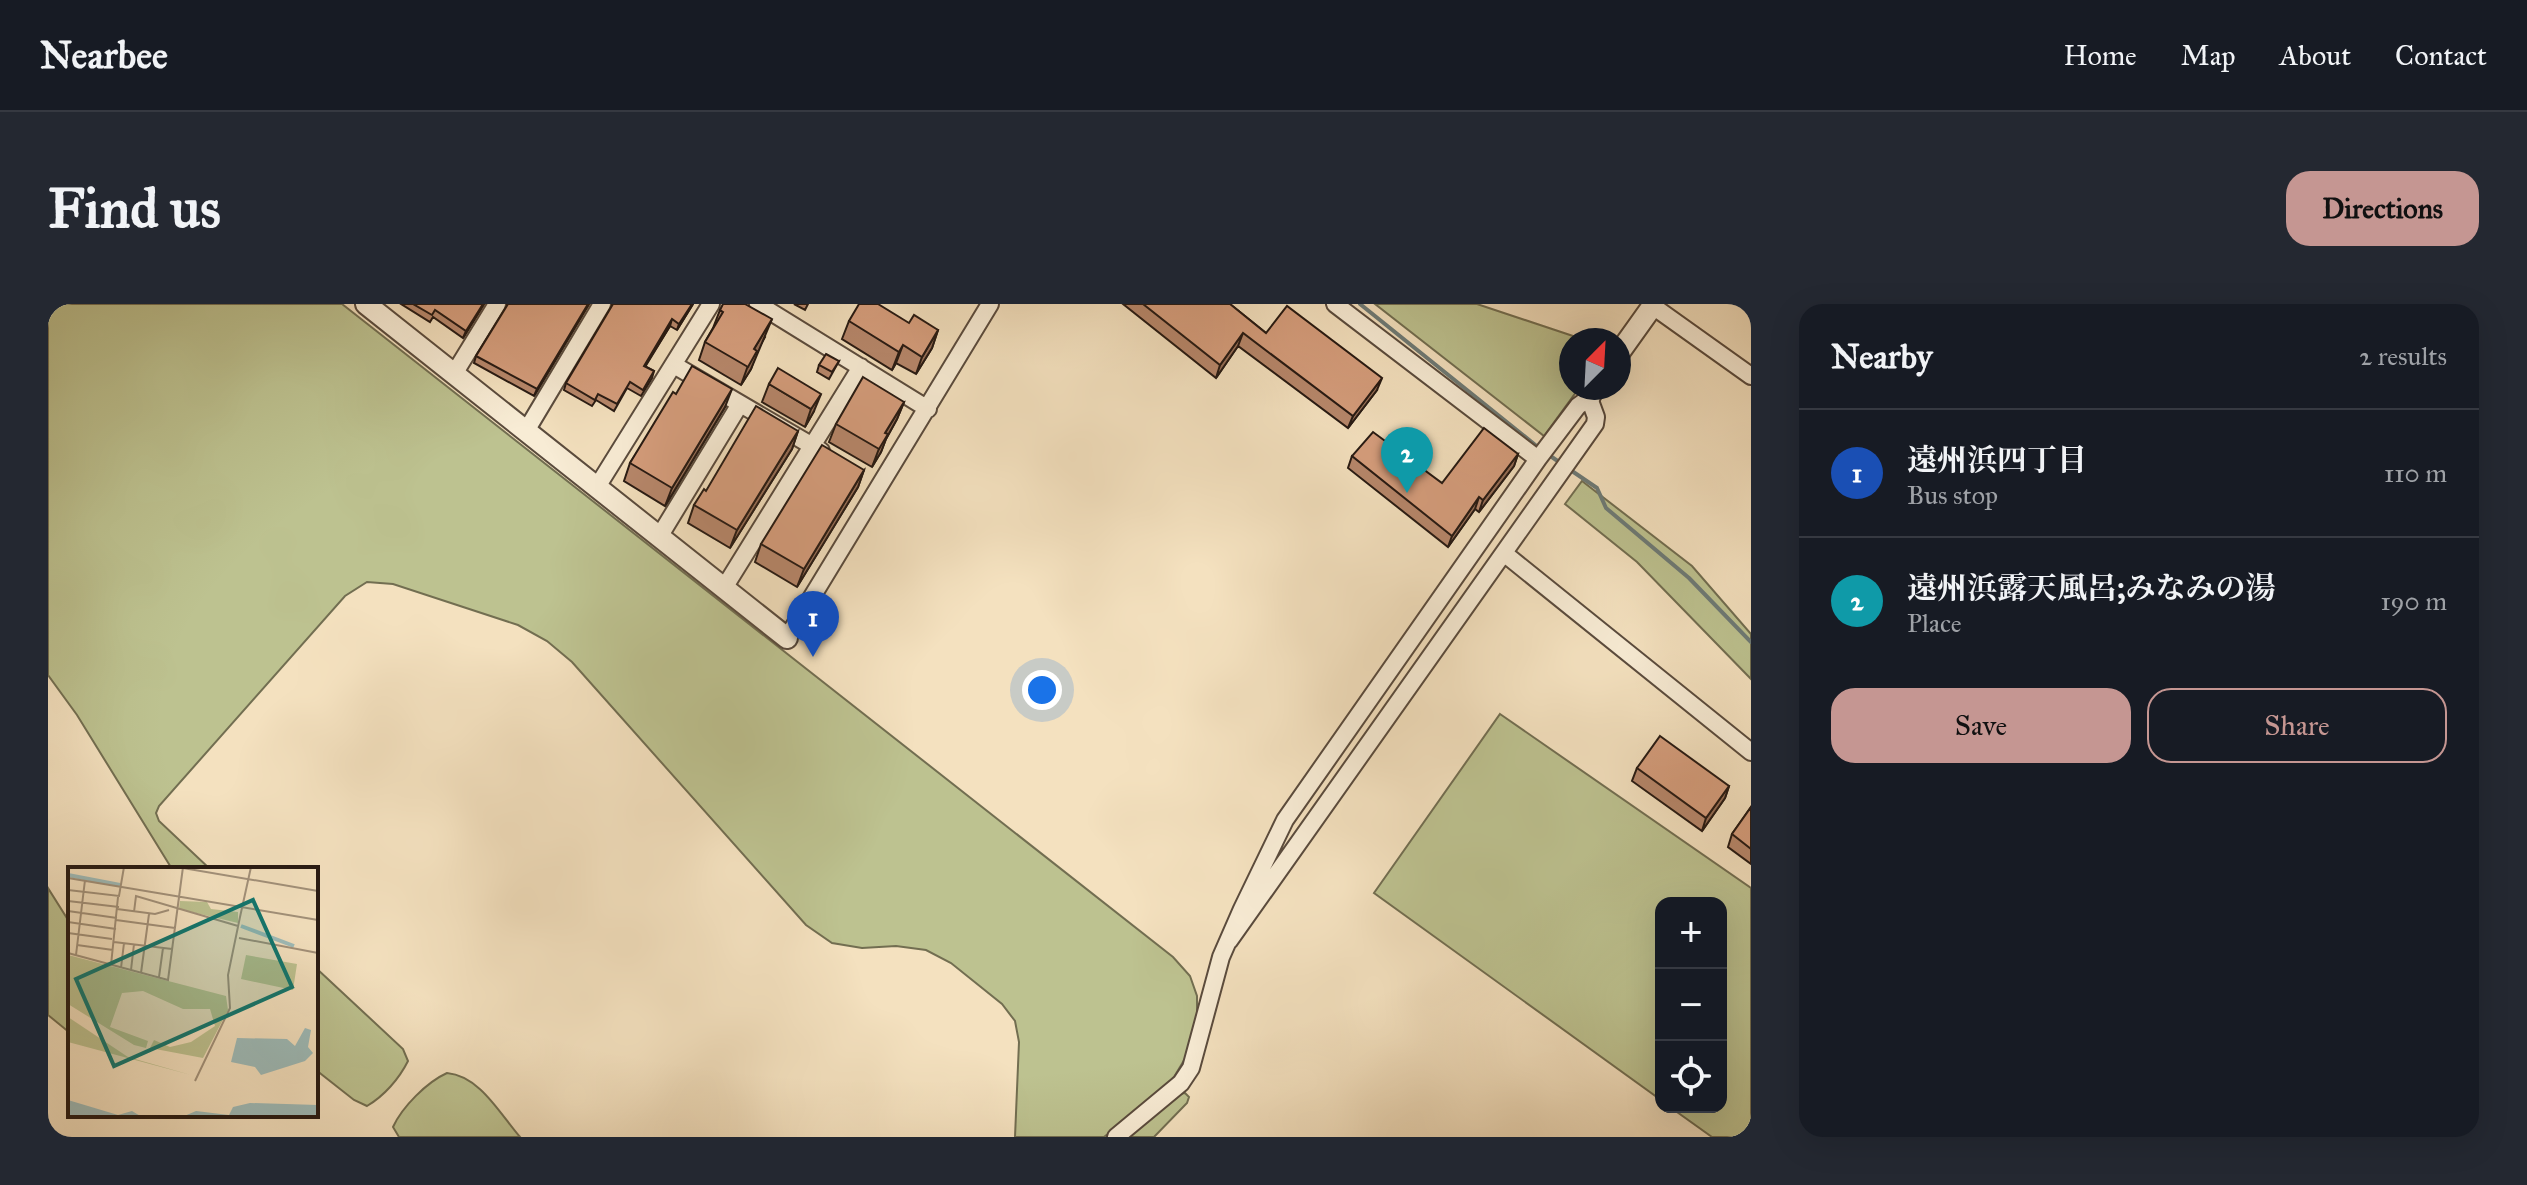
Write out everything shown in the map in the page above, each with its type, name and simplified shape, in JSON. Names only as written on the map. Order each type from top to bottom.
[{"type":"street","points":[[454,374],[497,304]]},
{"type":"street","points":[[526,431],[602,304]]},
{"type":"street","points":[[597,487],[711,304]]},
{"type":"street","points":[[758,304],[928,409]]},
{"type":"street","points":[[380,307],[454,374],[787,638],[874,482],[928,409],[990,304]]},
{"type":"street","points":[[1335,304],[1538,459]]},
{"type":"street","points":[[1631,336],[1652,305],[1751,376]]},
{"type":"street","points":[[674,365],[841,462]]},
{"type":"street","points":[[724,588],[861,367]]},
{"type":"street","points":[[1116,1137],[1181,1083],[1191,1068],[1221,957],[1285,820],[1538,459],[1584,400]]},
{"type":"street","points":[[1229,941],[1595,424],[1592,400]]},
{"type":"street","points":[[659,537],[740,404]]},
{"type":"street","points":[[1505,554],[1751,752]]},
{"type":"green space","points":[[48,304],[342,304],[1173,957],[1190,976],[1197,996],[1197,1019],[1186,1057],[1174,1077],[1159,1093],[1104,1137],[1015,1137],[1019,1042],[1015,1021],[1002,1004],[951,963],[926,950],[896,946],[862,948],[832,943],[806,925],[572,662],[547,641],[518,625],[393,584],[367,582],[345,596],[159,806],[156,813],[159,821],[208,867],[171,867],[77,715],[48,675]]},
{"type":"green space","points":[[1375,304],[1477,304],[1559,331],[1559,400],[1570,400],[1544,436]]},
{"type":"green space","points":[[1582,481],[1692,566],[1751,634],[1751,679],[1637,562],[1565,504]]},
{"type":"green space","points":[[1500,714],[1751,888],[1751,1137],[1712,1137],[1678,1113],[1727,1113],[1727,897],[1655,897],[1655,1096],[1374,893]]},
{"type":"green space","points":[[48,888],[68,920],[68,1031],[48,1015]]},
{"type":"green space","points":[[318,970],[403,1049],[408,1061],[390,1086],[367,1106],[354,1100],[318,1072]]},
{"type":"green space","points":[[447,1073],[470,1081],[497,1107],[520,1137],[399,1137],[393,1127],[402,1111],[423,1089]]},
{"type":"green space","points":[[1185,1093],[1189,1097],[1187,1103],[1154,1137],[1126,1137],[1178,1094]]},
{"type":"building","points":[[413,304],[483,304],[466,331],[435,310],[432,315]]},
{"type":"building","points":[[508,304],[588,304],[537,389],[476,356]]},
{"type":"building","points":[[613,304],[692,304],[679,324],[672,319],[644,366],[654,371],[643,390],[630,382],[617,404],[598,394],[595,400],[566,383]]},
{"type":"building","points":[[723,304],[745,304],[772,319],[754,349],[757,351],[748,367],[705,342],[723,312],[720,310]]},
{"type":"building","points":[[859,304],[878,304],[909,323],[914,315],[938,330],[922,357],[903,345],[899,352],[849,321]]},
{"type":"building","points":[[1143,304],[1230,304],[1266,333],[1287,306],[1382,378],[1353,416],[1243,333],[1220,365]]},
{"type":"building","points":[[826,354],[839,361],[832,372],[819,365]]},
{"type":"building","points":[[692,366],[732,389],[672,488],[630,463]]},
{"type":"building","points":[[778,368],[821,394],[811,409],[769,384]]},
{"type":"building","points":[[863,377],[904,402],[879,449],[836,424]]},
{"type":"building","points":[[756,406],[798,431],[737,530],[694,505],[704,489],[706,491]]},
{"type":"building","points":[[1484,428],[1518,454],[1483,500],[1479,497],[1452,536],[1352,456],[1373,432],[1442,483]]},
{"type":"building","points":[[822,445],[864,470],[804,569],[761,544]]},
{"type":"building","points":[[1660,736],[1729,786],[1706,818],[1637,768]]},
{"type":"building","points":[[1751,807],[1751,849],[1732,834]]},
{"type":"waterway","points":[[1360,304],[1539,448]]},
{"type":"waterway","points":[[1546,453],[1562,464]]},
{"type":"waterway","points":[[1569,469],[1597,488],[1606,508],[1689,578],[1751,642]]},
{"type":"place","name":"遠州浜露天風呂;みなみの湯","points":[[1407,493]]},
{"type":"place","name":"遠州浜四丁目","points":[[813,657]]}]
